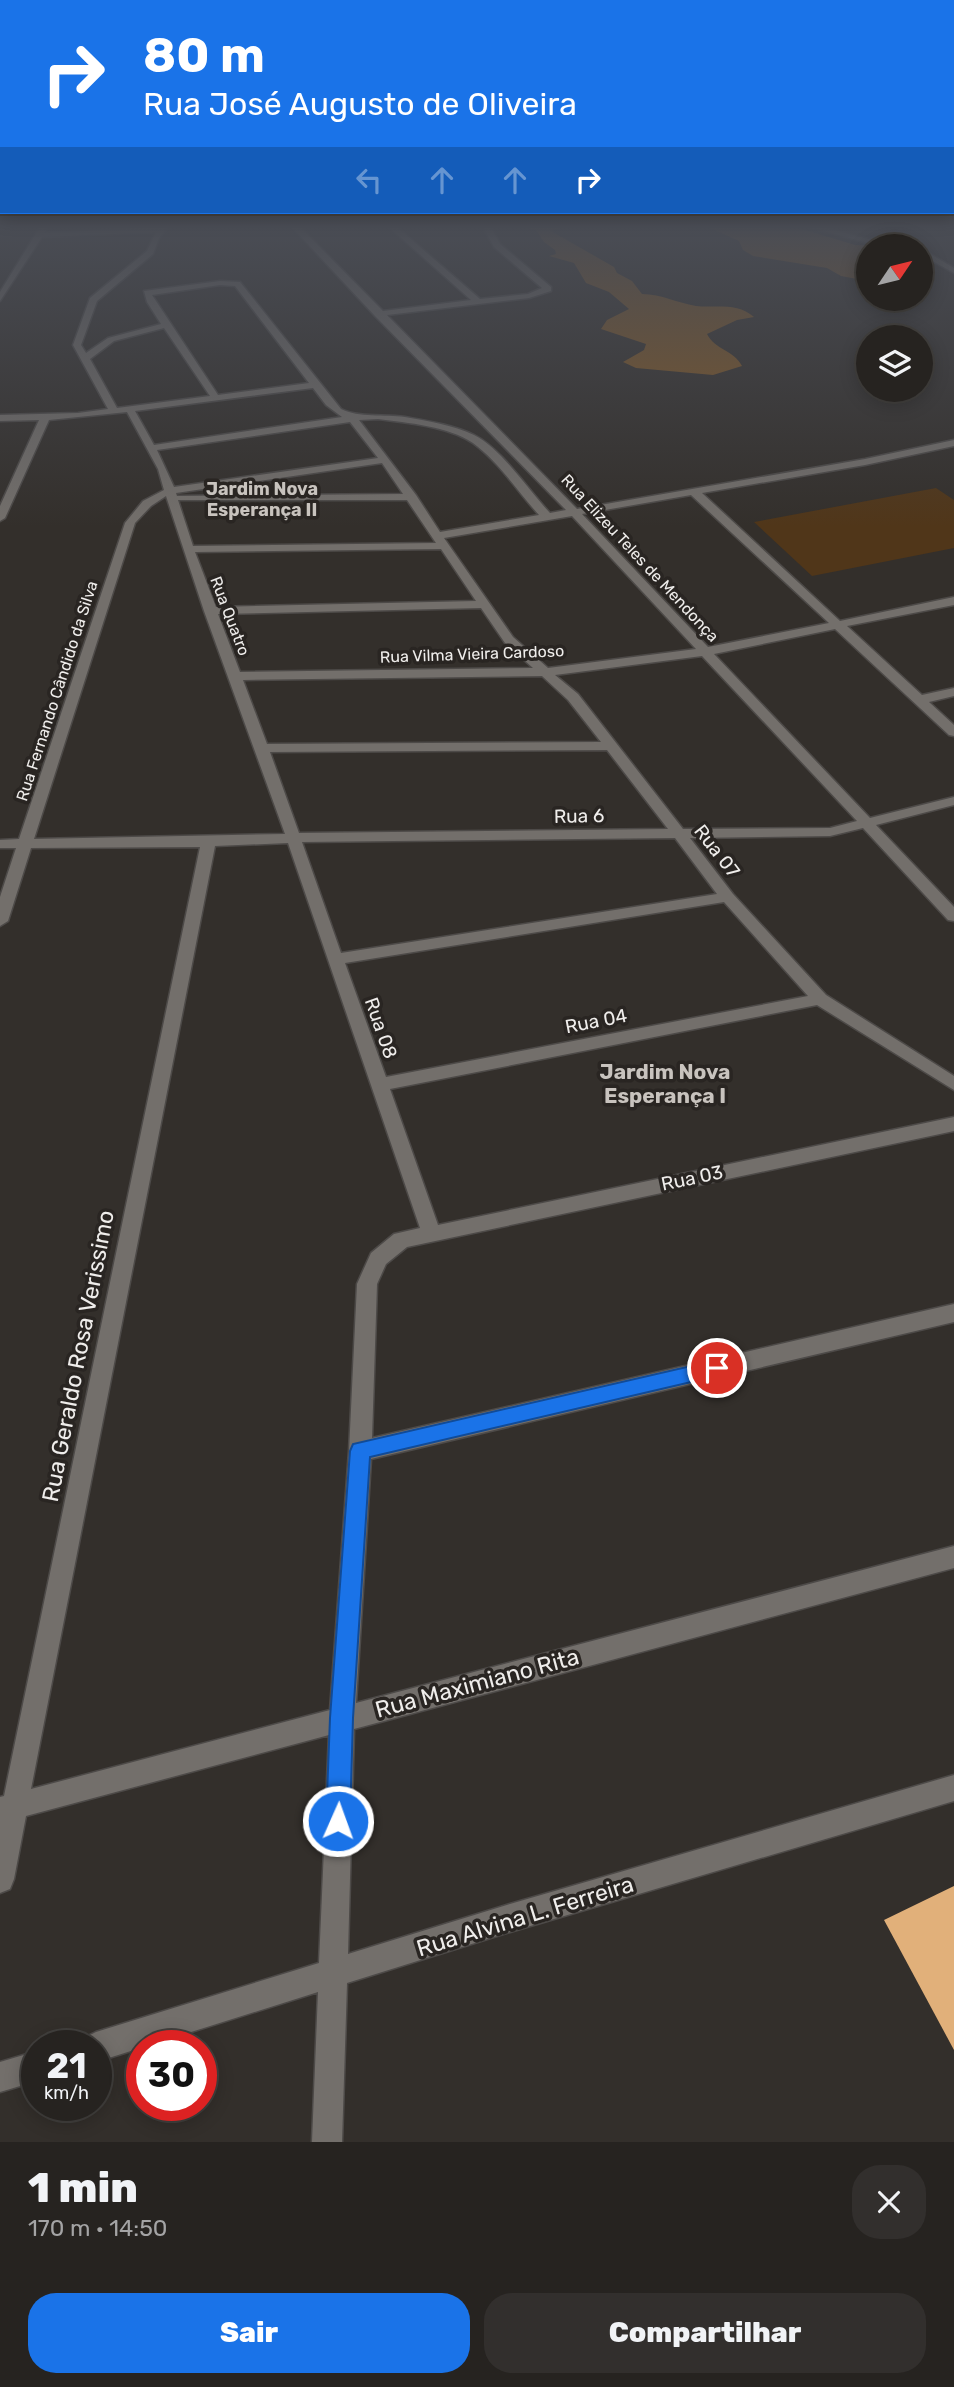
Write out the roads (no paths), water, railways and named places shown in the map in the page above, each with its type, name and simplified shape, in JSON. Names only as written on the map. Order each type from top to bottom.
[{"type":"street","points":[[83,327],[77,345],[114,412]]},
{"type":"street","points":[[85,359],[93,348],[108,341],[160,327]]},
{"type":"street","points":[[168,327],[216,398]]},
{"type":"street","name":"Rua 07","points":[[270,327],[315,385],[338,411],[353,419],[385,460],[509,640],[573,697],[728,897],[820,999],[954,1084]]},
{"type":"street","name":"Rua Elizeu Teles de Mendonça","points":[[391,327],[576,514],[954,916]]},
{"type":"street","points":[[0,418],[114,412],[315,385]]},
{"type":"street","name":"Rua Quatro","points":[[130,410],[152,448],[170,495],[262,748],[291,838]]},
{"type":"street","points":[[0,519],[45,417]]},
{"type":"street","points":[[152,448],[353,419],[389,418],[468,436],[477,441],[548,519]]},
{"type":"street","points":[[188,549],[440,541],[954,443]]},
{"type":"street","points":[[170,495],[385,460]]},
{"type":"street","points":[[695,493],[954,732]]},
{"type":"street","name":"Rua Fernando Cândido da Silva","points":[[0,921],[130,523],[144,503],[155,495],[170,495]]},
{"type":"street","points":[[170,495],[412,497]]},
{"type":"street","name":"Rua Vilma Vieira Cardoso","points":[[236,676],[546,672],[704,652],[954,601]]},
{"type":"street","points":[[210,611],[485,604]]},
{"type":"street","points":[[919,700],[954,692]]},
{"type":"street","points":[[262,748],[610,746]]},
{"type":"street","name":"Rua 6","points":[[0,845],[291,838],[830,832],[954,801]]},
{"type":"street","name":"Rua 08","points":[[291,838],[431,1233]]},
{"type":"street","name":"Rua Geraldo Rosa Verissimo","points":[[0,1880],[7,1809],[208,842]]},
{"type":"street","points":[[335,959],[728,897]]},
{"type":"street","name":"Rua 04","points":[[379,1085],[820,999]]},
{"type":"street","name":"Rua 03","points":[[327,2142],[341,1718],[360,1451],[367,1284],[378,1259],[401,1240],[954,1124]]},
{"type":"street","points":[[360,1451],[954,1313]]},
{"type":"street","name":"Rua Maximiano Rita","points":[[7,1809],[954,1557]]},
{"type":"street","name":"Rua Alvina L. Ferreira","points":[[112,2042],[510,1918],[954,1788]]},
{"type":"street","points":[[0,2077],[21,2071]]},
{"type":"district","name":"Jardim Nova Esperança II","points":[[262,499]]},
{"type":"district","name":"Jardim Nova Esperança I","points":[[665,1083]]}]
